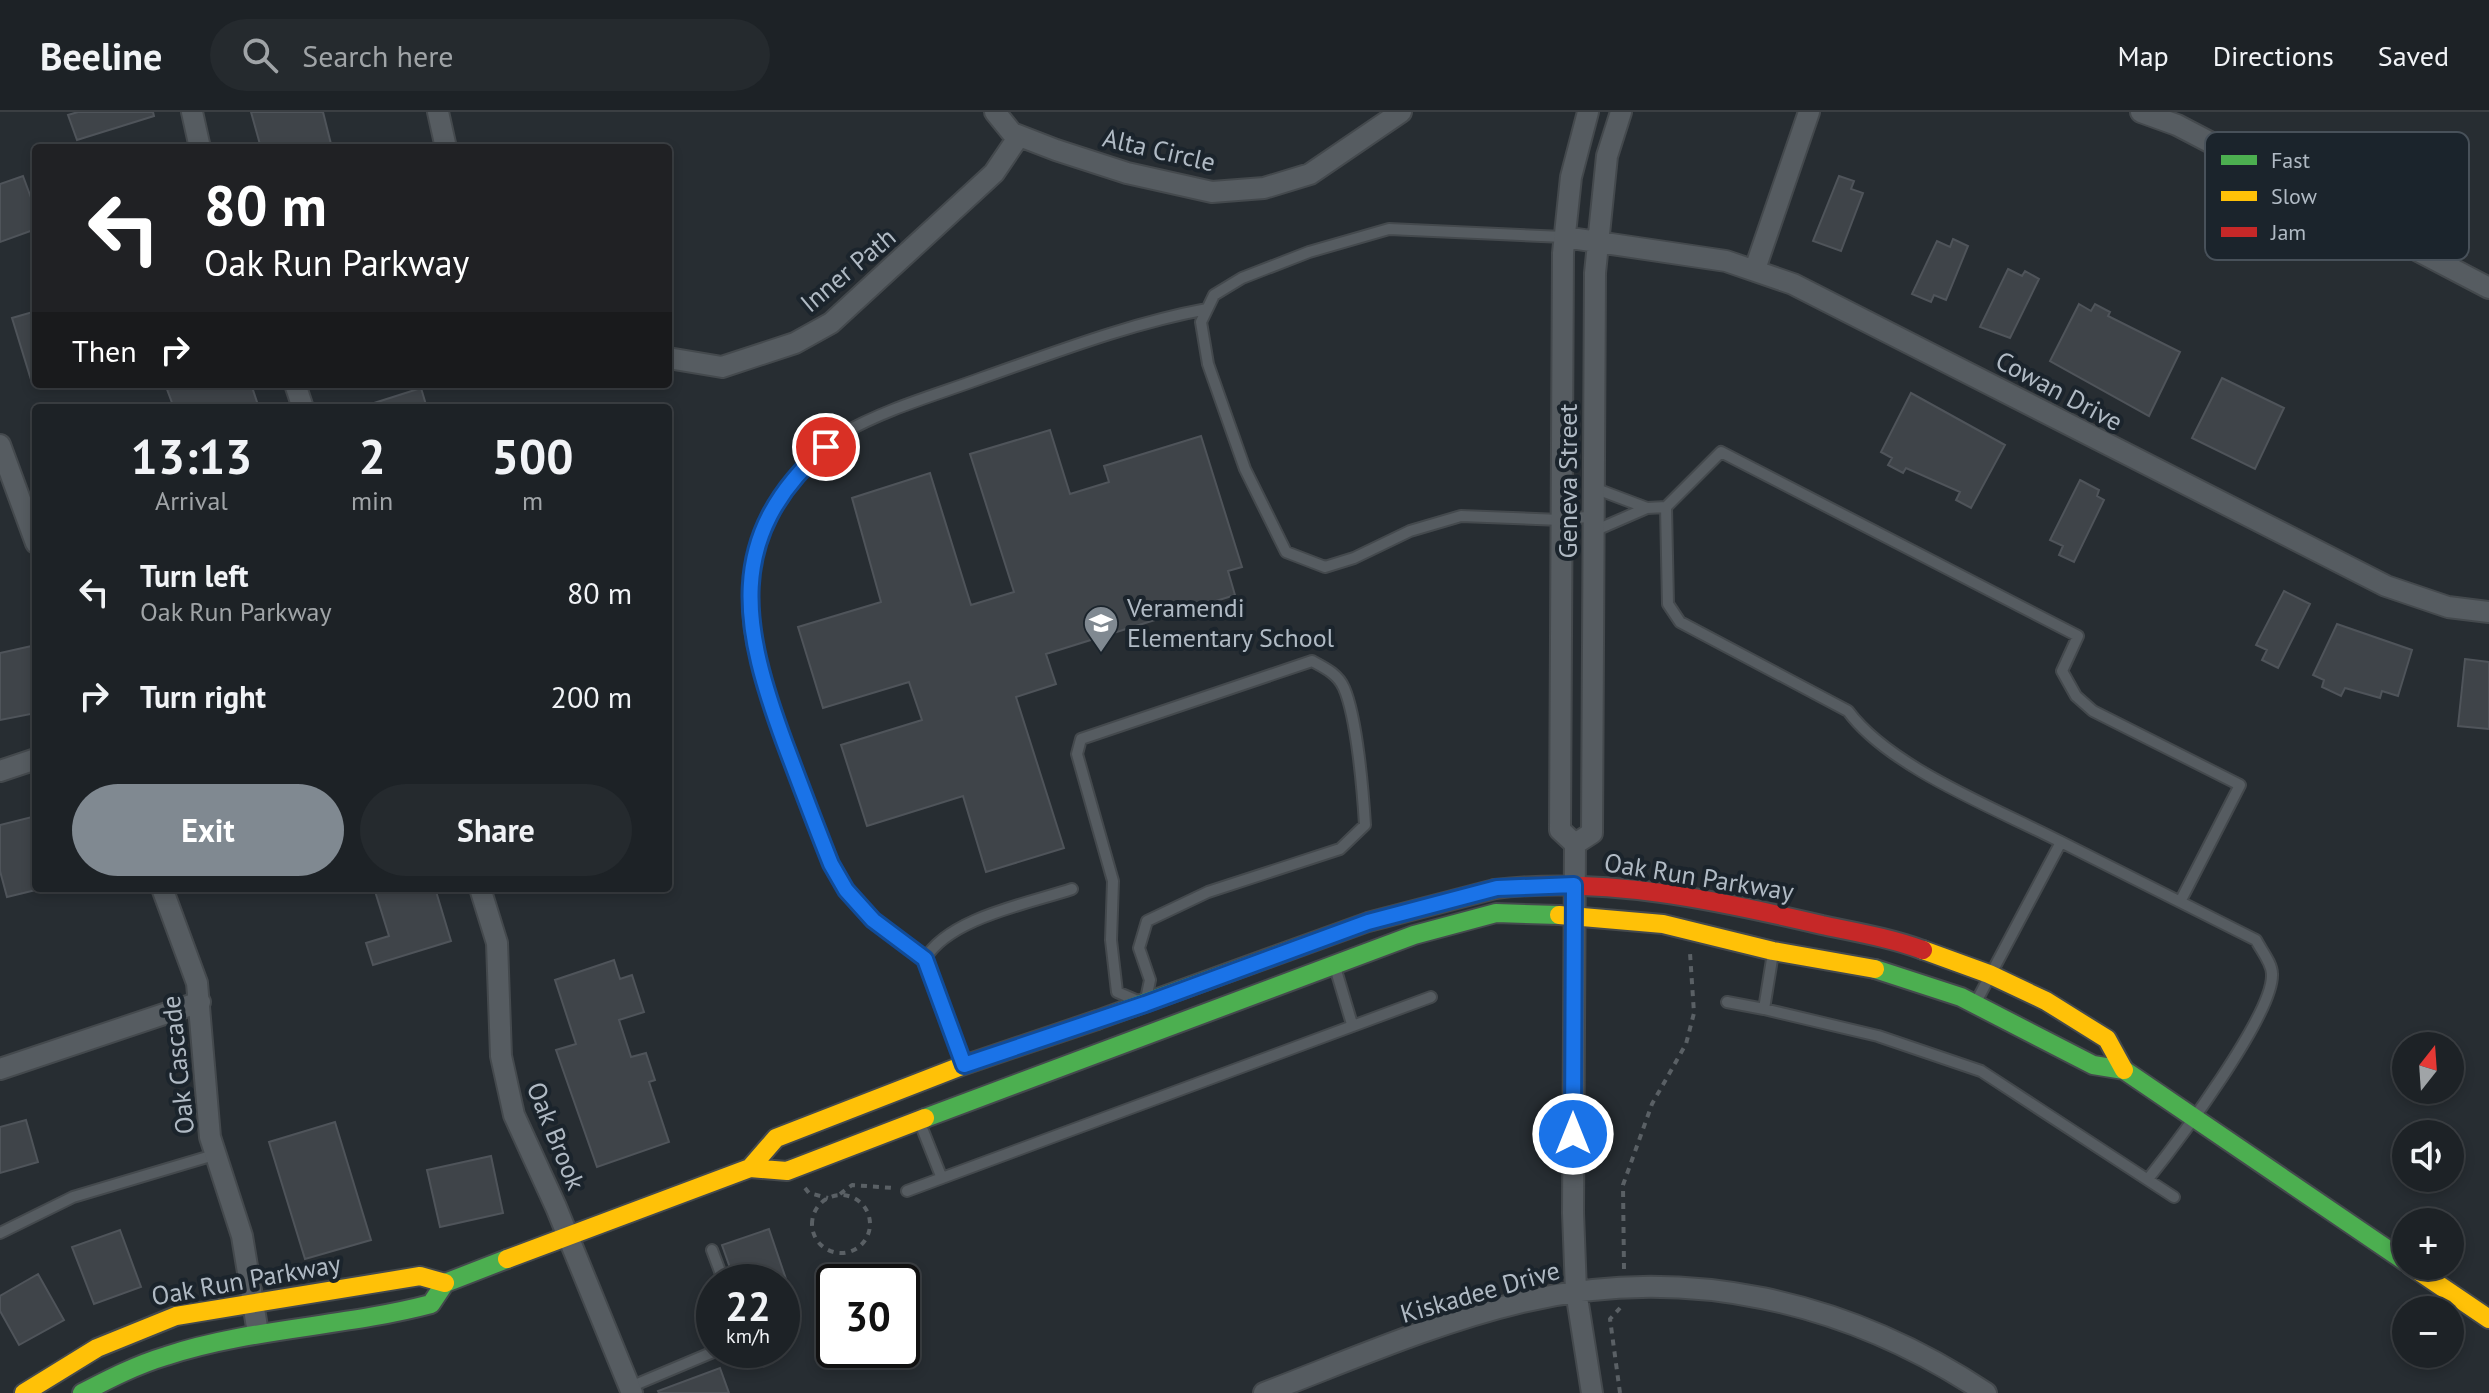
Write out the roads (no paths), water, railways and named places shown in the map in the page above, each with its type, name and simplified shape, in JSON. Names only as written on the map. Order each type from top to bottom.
[{"type":"street","points":[[192,112],[199,144]]},
{"type":"street","points":[[438,112],[445,144]]},
{"type":"street","name":"Alta Circle","points":[[995,112],[1012,133],[1019,136],[1127,173],[1212,192],[1264,188],[1310,174],[1401,112]]},
{"type":"street","name":"Geneva Street","points":[[1588,112],[1571,177],[1564,237],[1560,830],[1575,844],[1573,1213],[1576,1291],[1592,1393]]},
{"type":"street","name":"Geneva Street","points":[[1575,844],[1592,833],[1597,242],[1607,156],[1621,112]]},
{"type":"street","points":[[1755,269],[1809,112]]},
{"type":"street","points":[[2141,112],[2205,139]]},
{"type":"street","name":"Inner Path","points":[[672,359],[722,367],[795,343],[831,323],[994,173],[1019,136]]},
{"type":"street","name":"Cowan Drive","points":[[1564,237],[1755,269],[2386,586],[2448,607],[2489,612]]},
{"type":"street","points":[[2436,260],[2489,288]]},
{"type":"street","points":[[2,454],[32,533]]},
{"type":"street","points":[[0,771],[32,760]]},
{"type":"street","name":"Oak Run Parkway","points":[[750,1168],[776,1138],[964,1065],[1145,1004],[1368,922],[1497,888],[1574,885],[1659,892],[1781,915],[1913,946],[1989,974],[2046,1001],[2107,1039],[2124,1070]]},
{"type":"street","name":"Oak Cascade","points":[[163,892],[200,1002],[207,1114],[214,1155],[242,1236],[258,1333]]},
{"type":"street","name":"Oak Brook","points":[[481,892],[497,943],[501,1056],[514,1115],[631,1390]]},
{"type":"street","name":"Oak Run Parkway","points":[[82,1393],[134,1366],[171,1353],[258,1333],[355,1321],[431,1304],[445,1283],[567,1235],[750,1168],[787,1171],[1154,1030],[1414,935],[1496,913],[1573,915],[1663,924],[1773,951],[1870,967],[1975,1004],[2093,1065],[2124,1070],[2392,1252]]},
{"type":"street","points":[[0,1069],[200,1002]]},
{"type":"street","points":[[1145,1004],[1154,1030]]},
{"type":"street","name":"Oak Run Parkway","points":[[24,1393],[74,1359],[140,1326],[254,1301],[420,1276],[445,1283]]},
{"type":"street","points":[[2432,1280],[2489,1319]]},
{"type":"street","name":"Kiskadee Drive","points":[[1264,1393],[1469,1317],[1576,1291],[1628,1286],[1680,1286],[1759,1297],[1821,1312],[1882,1333],[1986,1393]]},
{"type":"lane","points":[[1564,237],[1389,229],[1309,252],[1242,278],[1214,295],[1201,322],[1208,364],[1245,469],[1286,552],[1325,567],[1354,558],[1410,531],[1461,516],[1594,523],[1647,508],[1666,507],[1721,452],[2078,636],[2062,671],[2076,696],[2093,711],[2240,785],[2181,900]]},
{"type":"lane","points":[[964,1065],[925,959],[873,920],[846,890],[820,835],[755,660],[749,619],[750,578],[761,537],[782,493],[812,459],[840,435],[880,415],[1019,365],[1163,319],[1207,309]]},
{"type":"lane","points":[[1594,488],[1647,508]]},
{"type":"lane","points":[[1666,507],[1668,604],[1680,622],[1848,711],[1865,734],[1908,762],[2256,940],[2272,971],[2269,996],[2196,1119],[2148,1179]]},
{"type":"lane","points":[[1312,661],[1330,670],[1344,688],[1362,788],[1365,825],[1340,849],[1208,892],[1147,921],[1139,948],[1150,980],[1145,1004],[1117,992],[1111,940],[1113,881],[1077,754],[1081,739],[1312,661]]},
{"type":"lane","points":[[1975,1004],[2061,842]]},
{"type":"lane","points":[[925,959],[933,944],[956,928],[1072,889]]},
{"type":"lane","points":[[1764,1009],[1773,951]]},
{"type":"lane","points":[[1335,965],[1352,1024]]},
{"type":"lane","points":[[907,1191],[1431,997]]},
{"type":"lane","points":[[1727,1002],[1889,1039],[1981,1071],[2174,1197]]},
{"type":"lane","points":[[919,1122],[941,1176]]},
{"type":"lane","points":[[0,1233],[73,1197],[214,1155]]},
{"type":"lane","points":[[712,1250],[717,1264]]},
{"type":"lane","points":[[631,1390],[696,1360]]},
{"type":"place","name":"Veramendi Elementary School","points":[[1101,654]]}]
